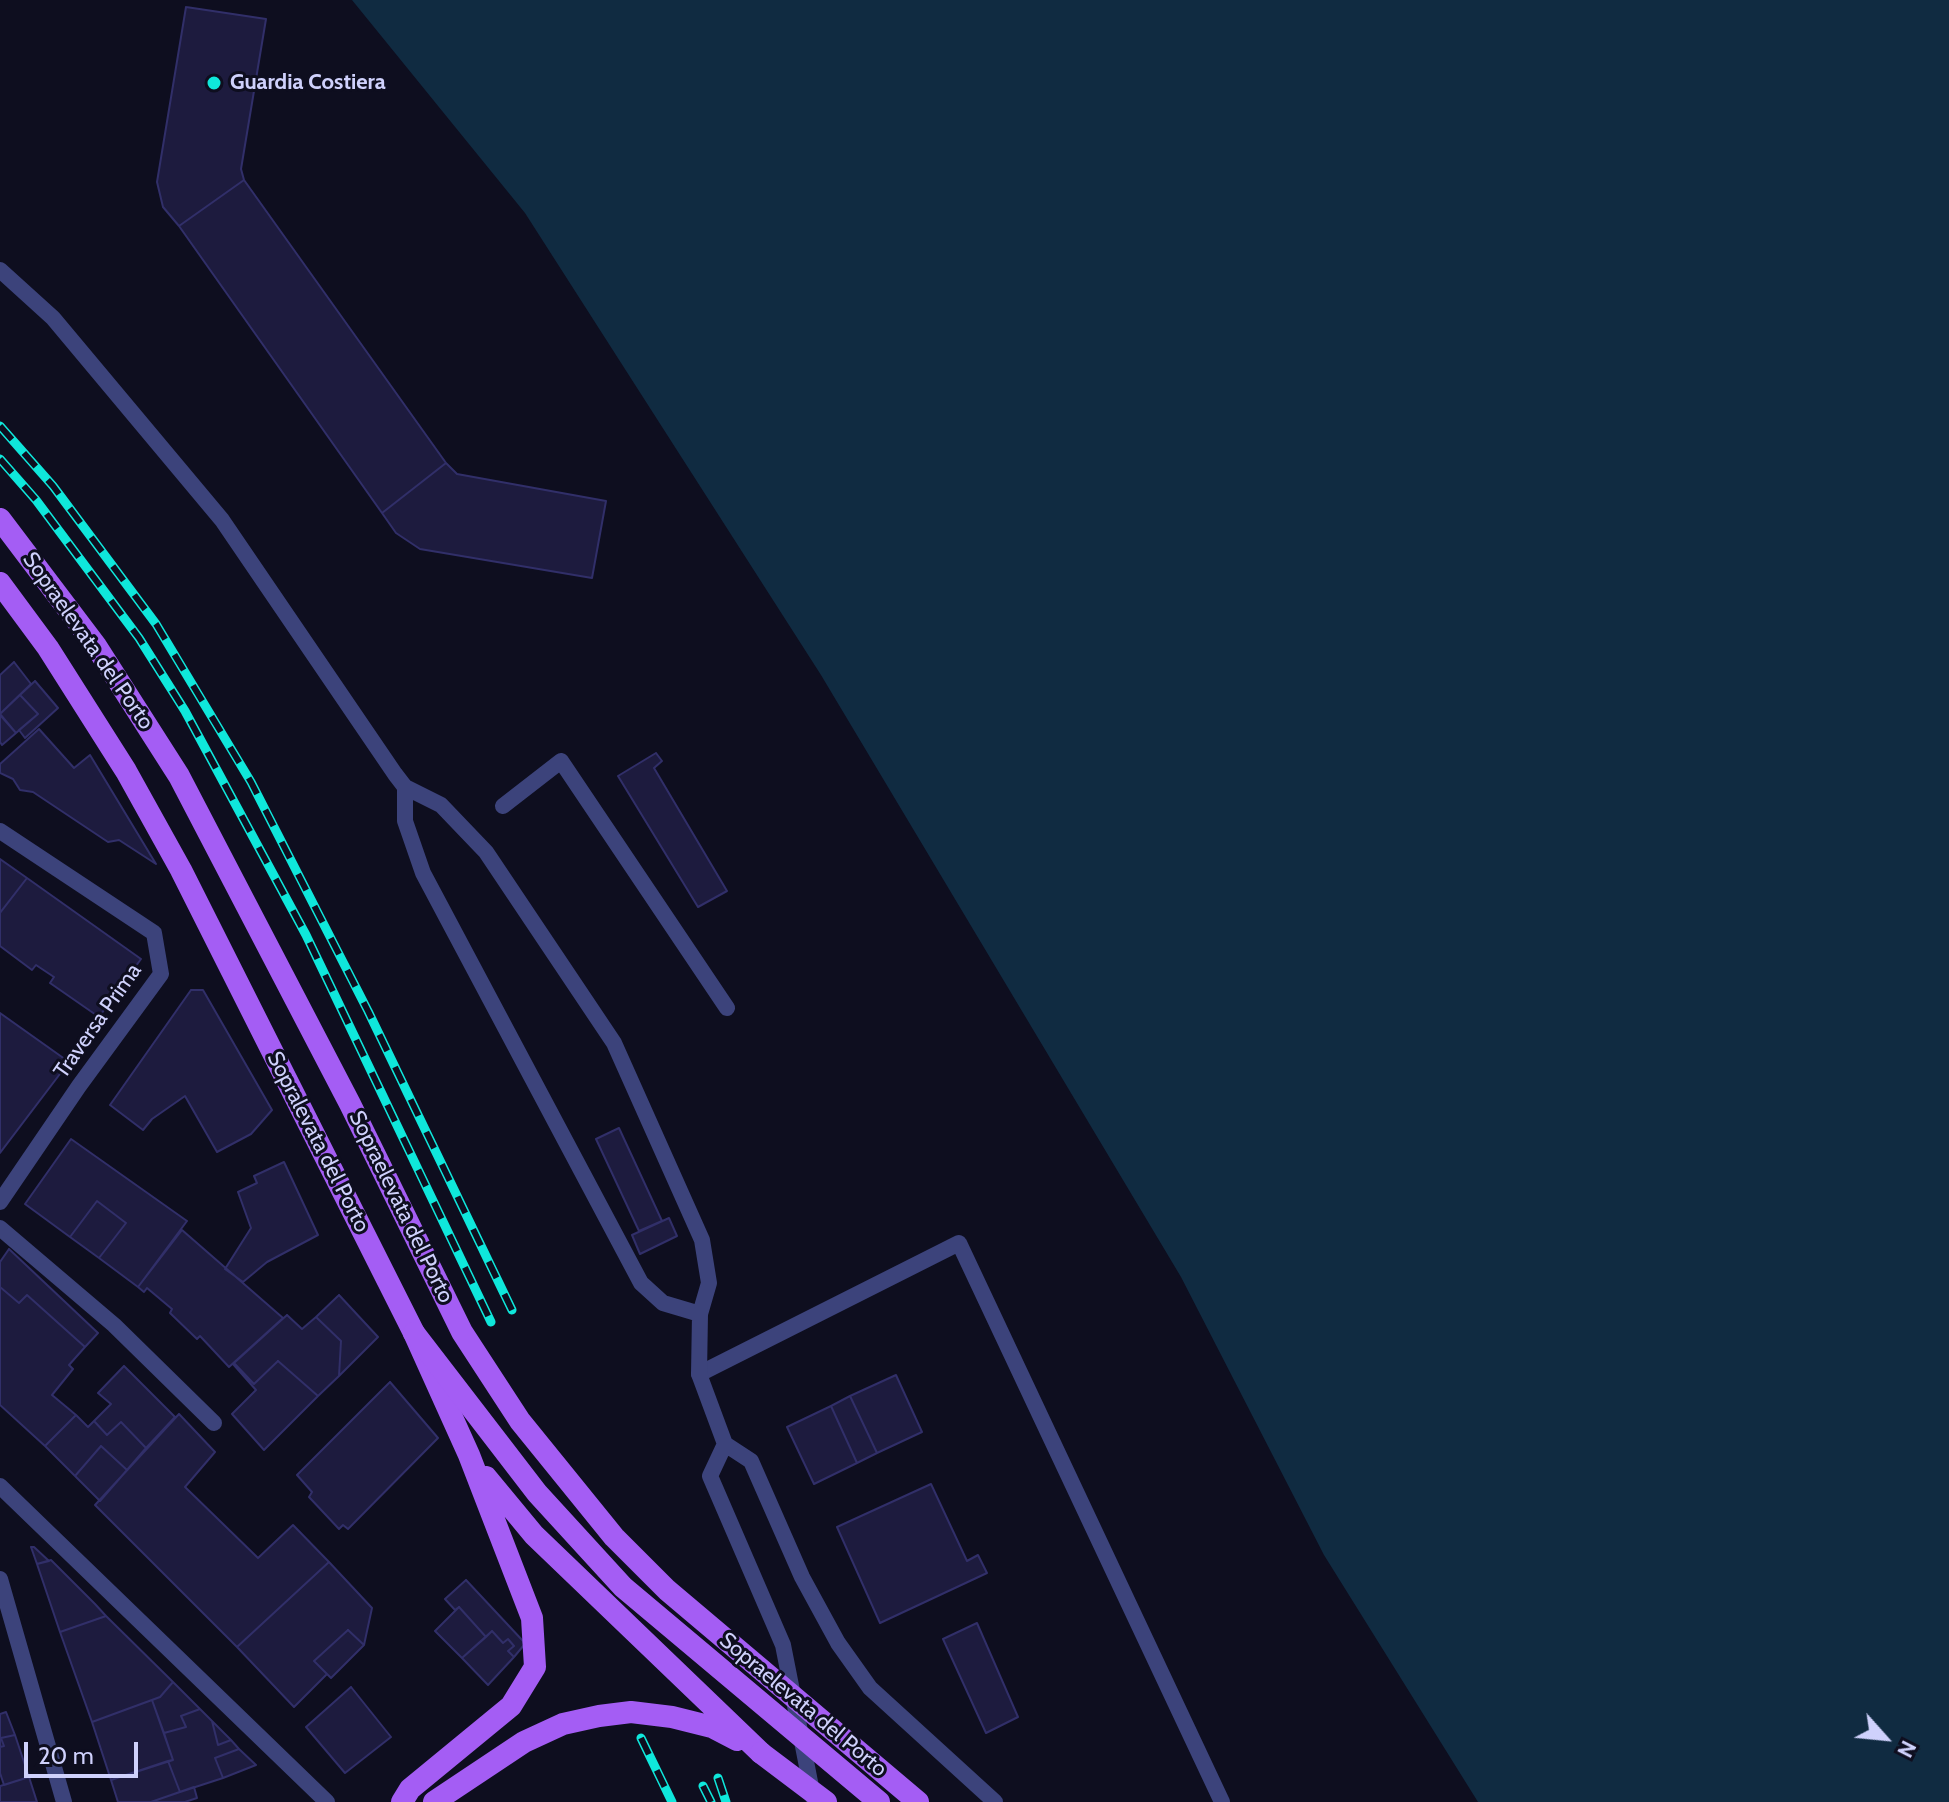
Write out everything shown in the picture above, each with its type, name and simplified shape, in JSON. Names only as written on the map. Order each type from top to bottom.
[{"type":"main road","name":"Sopraelevata del Porto","points":[[0,519],[96,646],[179,776],[350,1104],[462,1332],[520,1421],[614,1537],[667,1590],[918,1802]]},
{"type":"main road","name":"Sopraelevata del Porto","points":[[0,583],[48,648],[126,771],[222,951]]},
{"type":"main road","name":"Sopralevata del Porto","points":[[222,951],[414,1333]]},
{"type":"main road","name":"Sopraelevata del Porto","points":[[414,1333],[537,1493],[623,1587],[879,1802]]},
{"type":"main road","points":[[402,1802],[410,1789],[511,1706],[535,1667],[532,1618],[469,1455],[414,1333]]},
{"type":"main road","points":[[469,1455],[534,1535],[761,1753],[826,1802]]},
{"type":"main road","points":[[434,1802],[524,1742],[563,1724],[599,1716],[631,1712],[672,1717],[712,1727],[761,1753]]},
{"type":"street","points":[[0,270],[53,318],[222,520],[405,787],[441,805],[486,852],[614,1043],[702,1240],[709,1283],[700,1314],[699,1374],[725,1444],[751,1461],[809,1590],[838,1643],[870,1688],[995,1802]]},
{"type":"street","points":[[503,806],[561,761],[727,1008]]},
{"type":"street","points":[[405,787],[405,821],[423,873],[641,1283],[663,1303],[700,1314]]},
{"type":"street","name":"Traversa Prima","points":[[0,831],[154,933],[161,974],[0,1202]]},
{"type":"street","points":[[0,1228],[114,1325],[214,1423]]},
{"type":"street","points":[[699,1374],[959,1243],[1222,1802]]},
{"type":"street","points":[[725,1444],[710,1476],[783,1645],[814,1802]]},
{"type":"street","points":[[0,1486],[327,1802]]},
{"type":"street","points":[[0,1579],[64,1802]]},
{"type":"water","points":[[352,0],[1949,0],[1949,1802],[1478,1802],[1324,1555],[1181,1277],[821,675],[525,213]]},
{"type":"building","name":"Guardia Costiera","points":[[186,7],[266,19],[241,169],[244,180],[179,226],[163,207],[157,182]]},
{"type":"building","points":[[244,180],[446,463],[382,513],[179,226]]},
{"type":"building","points":[[446,463],[457,474],[606,501],[592,578],[420,549],[396,533],[382,513]]},
{"type":"building","points":[[14,662],[31,684],[0,714],[0,675]]},
{"type":"building","points":[[35,681],[58,708],[25,738],[19,730],[38,714],[20,695]]},
{"type":"building","points":[[20,695],[38,714],[16,733],[0,714]]},
{"type":"building","points":[[0,715],[16,733],[2,745],[0,742]]},
{"type":"building","points":[[39,729],[74,768],[90,755],[156,864],[119,840],[108,842],[33,792],[20,790],[13,779],[0,773],[0,764]]},
{"type":"building","points":[[656,753],[662,761],[654,768],[727,891],[698,907],[618,776]]},
{"type":"building","points":[[0,859],[27,878],[0,913]]},
{"type":"building","points":[[27,878],[141,959],[99,1017],[50,983],[54,977],[36,965],[32,970],[0,946],[0,913]]},
{"type":"building","points":[[191,990],[203,990],[272,1110],[251,1134],[217,1152],[185,1096],[152,1119],[143,1130],[110,1105]]},
{"type":"building","points":[[0,1013],[69,1062],[0,1153]]},
{"type":"building","points":[[619,1128],[662,1221],[639,1231],[596,1139]]},
{"type":"building","points":[[71,1139],[187,1221],[138,1287],[99,1258],[126,1223],[97,1201],[70,1237],[25,1204]]},
{"type":"building","points":[[284,1162],[318,1235],[267,1262],[243,1282],[225,1269],[251,1228],[238,1192],[257,1183],[254,1176]]},
{"type":"building","points":[[97,1201],[126,1223],[99,1258],[70,1237]]},
{"type":"building","points":[[669,1218],[677,1236],[640,1254],[632,1235]]},
{"type":"building","points":[[182,1230],[283,1318],[229,1367],[200,1336],[197,1339],[170,1313],[172,1309],[147,1288],[144,1292],[138,1287]]},
{"type":"building","points":[[9,1249],[98,1333],[85,1347],[27,1295],[19,1303],[0,1287],[0,1262]]},
{"type":"building","points":[[0,1287],[19,1303],[27,1295],[85,1347],[69,1365],[73,1369],[52,1395],[76,1415],[45,1446],[0,1405]]},
{"type":"building","points":[[339,1295],[378,1337],[339,1376],[341,1341],[316,1317]]},
{"type":"building","points":[[287,1315],[302,1329],[316,1317],[341,1341],[339,1376],[318,1396],[278,1361],[254,1384],[234,1363]]},
{"type":"building","points":[[278,1361],[318,1396],[264,1450],[232,1414],[256,1390],[233,1364],[254,1384]]},
{"type":"building","points":[[124,1366],[175,1417],[146,1448],[121,1422],[107,1435],[94,1421],[111,1404],[98,1393]]},
{"type":"building","points":[[896,1375],[922,1432],[877,1453],[850,1396]]},
{"type":"building","points":[[390,1382],[438,1438],[348,1529],[343,1525],[339,1529],[309,1497],[312,1492],[297,1475]]},
{"type":"building","points":[[850,1396],[877,1453],[857,1463],[831,1406]]},
{"type":"building","points":[[831,1406],[857,1463],[814,1484],[787,1427]]},
{"type":"building","points":[[179,1414],[215,1452],[185,1487],[258,1558],[293,1525],[329,1562],[237,1647],[95,1505]]},
{"type":"building","points":[[76,1415],[88,1427],[94,1421],[107,1435],[121,1422],[146,1448],[127,1470],[101,1446],[75,1476],[45,1446]]},
{"type":"building","points":[[101,1446],[127,1470],[100,1501],[75,1476]]},
{"type":"building","points":[[931,1484],[967,1561],[978,1555],[987,1573],[880,1623],[837,1527]]},
{"type":"building","points":[[31,1547],[34,1547],[49,1561],[37,1564]]},
{"type":"building","points":[[51,1560],[106,1616],[60,1632],[37,1564]]},
{"type":"building","points":[[329,1562],[372,1608],[364,1645],[348,1630],[314,1661],[327,1674],[294,1707],[237,1647]]},
{"type":"building","points":[[466,1580],[523,1641],[524,1645],[514,1657],[508,1651],[514,1646],[508,1639],[503,1643],[492,1631],[486,1637],[459,1607],[455,1610],[445,1599]]},
{"type":"building","points":[[459,1607],[486,1637],[462,1658],[435,1631]]},
{"type":"building","points":[[106,1616],[173,1682],[160,1697],[92,1722],[60,1632]]},
{"type":"building","points":[[977,1623],[1018,1717],[986,1733],[943,1639]]},
{"type":"building","points":[[348,1630],[364,1645],[331,1678],[314,1661]]},
{"type":"building","points":[[492,1631],[503,1643],[508,1639],[514,1646],[508,1651],[514,1657],[488,1685],[462,1658]]},
{"type":"building","points":[[173,1682],[200,1709],[181,1716],[186,1727],[164,1733],[152,1700],[160,1697]]},
{"type":"building","points":[[351,1687],[391,1737],[345,1773],[306,1727]]},
{"type":"building","points":[[152,1700],[173,1760],[111,1780],[92,1722]]},
{"type":"building","points":[[200,1709],[212,1721],[218,1745],[231,1740],[239,1749],[215,1758],[223,1778],[180,1792],[168,1761],[173,1760],[164,1733],[186,1727],[181,1716]]},
{"type":"building","points":[[6,1712],[15,1735],[1,1738],[4,1746],[0,1747],[0,1714]]},
{"type":"building","points":[[212,1721],[231,1740],[218,1745]]},
{"type":"building","points":[[15,1735],[29,1777],[4,1785],[0,1773],[0,1747],[4,1746],[1,1738]]},
{"type":"building","points":[[239,1749],[256,1765],[223,1778],[215,1758]]},
{"type":"building","points":[[168,1761],[180,1792],[151,1802],[118,1802],[111,1780]]},
{"type":"building","points":[[29,1777],[37,1802],[0,1802],[0,1786]]},
{"type":"building","points":[[194,1787],[197,1798],[185,1802],[151,1802]]},
{"type":"railway","points":[[0,426],[53,486],[156,624],[251,782],[368,1011],[512,1310]]},
{"type":"railway","points":[[0,459],[36,500],[139,638],[185,711],[306,935],[491,1322]]},
{"type":"railway","points":[[641,1738],[672,1802]]},
{"type":"railway","points":[[718,1778],[726,1802]]},
{"type":"railway","points":[[703,1786],[711,1802]]},
{"type":"place","name":"Guardia Costiera","points":[[214,83]]}]
